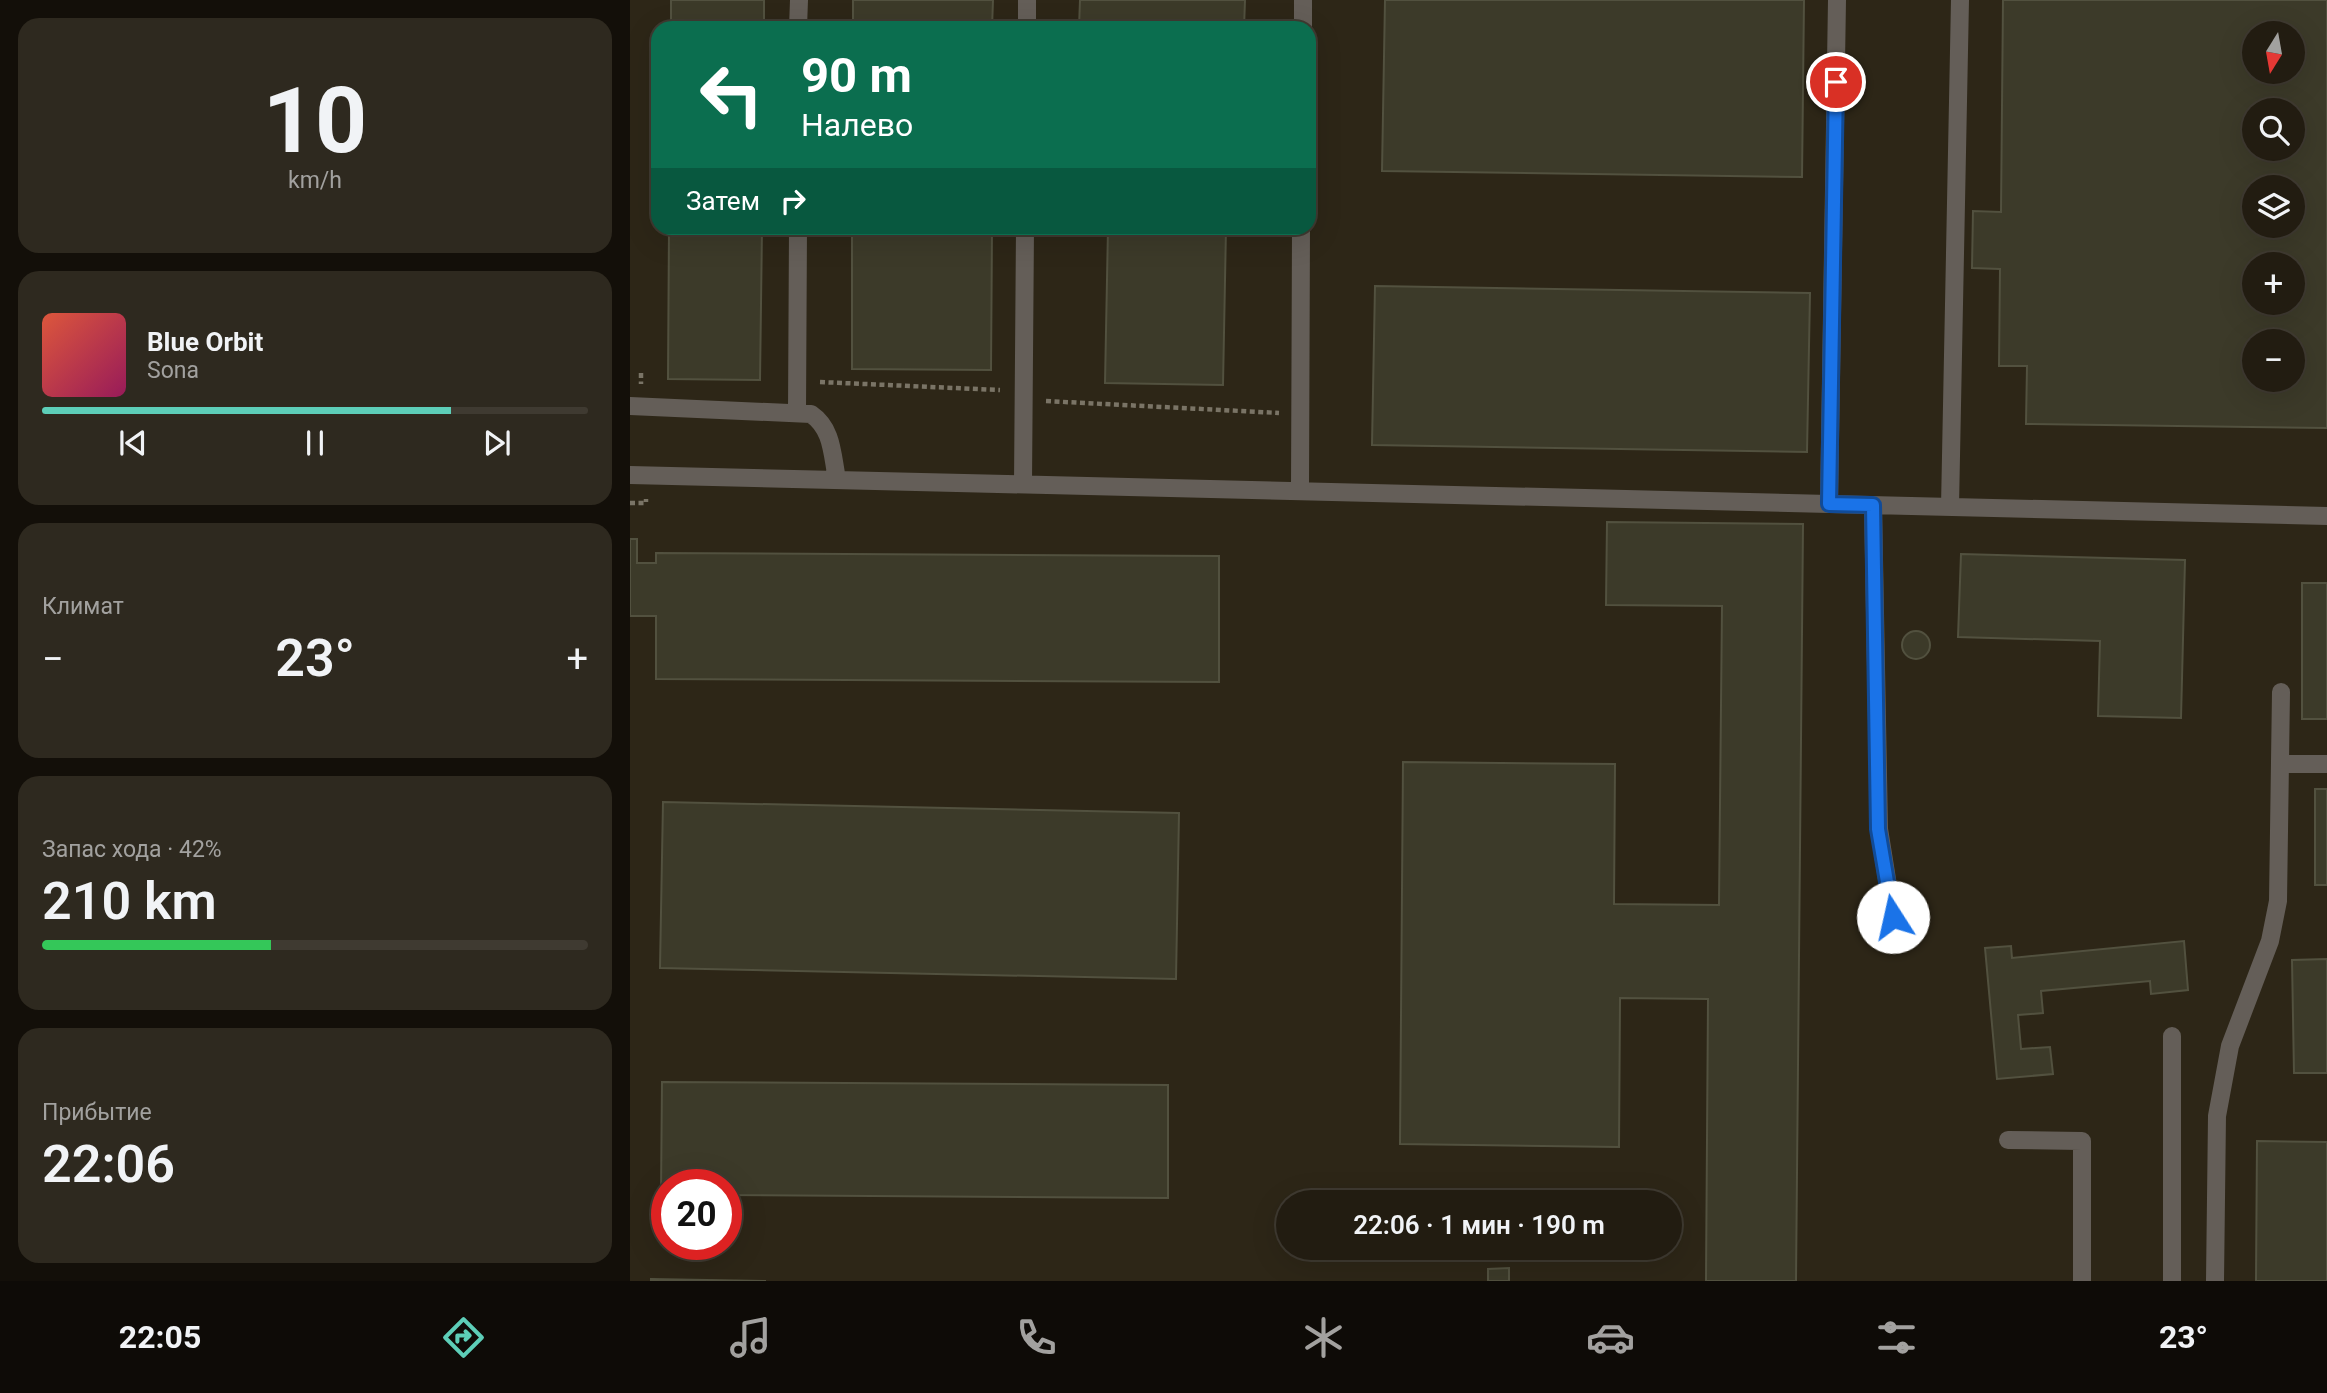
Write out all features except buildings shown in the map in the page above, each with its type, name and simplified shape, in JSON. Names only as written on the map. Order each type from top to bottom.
[{"type":"lane","points":[[798,21],[799,0]]},
{"type":"lane","points":[[1027,0],[1027,21]]},
{"type":"lane","points":[[1303,0],[1303,21]]},
{"type":"lane","points":[[1829,504],[1837,0]]},
{"type":"lane","points":[[1950,507],[1960,0]]},
{"type":"lane","points":[[797,235],[797,412]]},
{"type":"lane","points":[[1023,484],[1025,235]]},
{"type":"lane","points":[[1300,490],[1301,235]]},
{"type":"lane","points":[[630,406],[811,414],[821,420],[828,433],[837,479]]},
{"type":"lane","points":[[630,475],[2327,516]]},
{"type":"lane","points":[[1873,505],[1878,829],[1893,917]]},
{"type":"lane","points":[[2215,1281],[2217,1116],[2230,1046],[2270,941],[2278,901],[2281,692]]},
{"type":"lane","points":[[2280,764],[2327,764]]},
{"type":"lane","points":[[2172,1036],[2172,1281]]},
{"type":"lane","points":[[2008,1140],[2082,1141],[2082,1281]]},
{"type":"path","points":[[813,382],[1012,390]]},
{"type":"path","points":[[1041,400],[1279,413]]},
{"type":"route","points":[[1836,82],[1829,504],[1873,505],[1878,829],[1893,917]]}]
